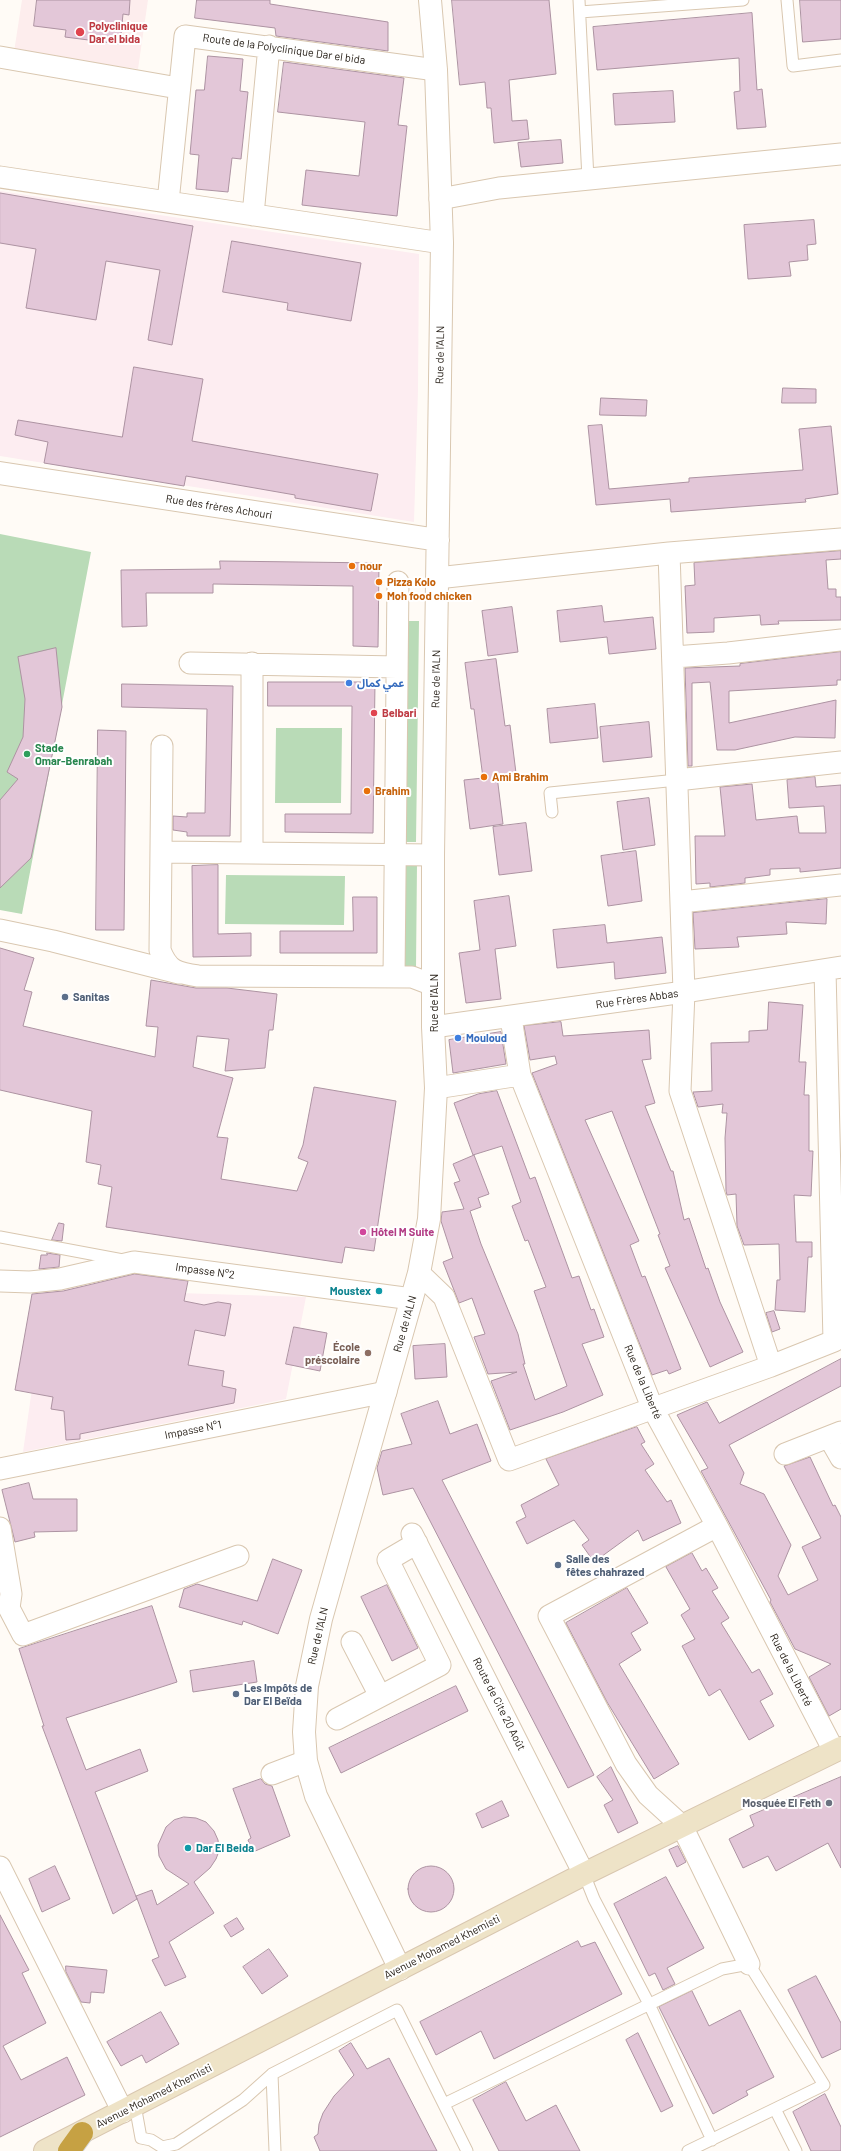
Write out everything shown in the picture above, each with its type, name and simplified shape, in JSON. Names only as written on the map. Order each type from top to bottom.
[{"type":"highway","points":[[69,2151],[82,2133]]},
{"type":"main road","name":"Avenue Mohamed Khemisti","points":[[45,2151],[584,1874],[837,1750]]},
{"type":"street","name":"Rue de l'ALN","points":[[400,1969],[316,1796],[306,1761],[304,1732],[307,1686],[320,1627],[419,1274],[429,1219],[436,1088],[433,1027],[433,855],[442,243],[436,70],[430,0]]},
{"type":"street","name":"Route de la Polyclinique Dar el bida","points":[[168,202],[178,88],[185,36],[269,46],[436,70]]},
{"type":"street","points":[[252,215],[269,46]]},
{"type":"street","points":[[0,57],[178,88]]},
{"type":"street","points":[[440,199],[499,188],[841,156]]},
{"type":"street","points":[[0,177],[442,243]]},
{"type":"street","name":"Rue des frères Achouri","points":[[0,473],[438,540]]},
{"type":"street","points":[[437,578],[670,553],[841,539]]},
{"type":"street","points":[[670,553],[684,992],[680,1091],[771,1366]]},
{"type":"street","points":[[394,976],[398,582]]},
{"type":"street","points":[[674,657],[728,653],[841,640]]},
{"type":"street","points":[[190,662],[397,667]]},
{"type":"street","points":[[252,663],[252,853]]},
{"type":"street","points":[[162,746],[160,950],[165,963],[179,973]]},
{"type":"street","points":[[677,780],[841,762]]},
{"type":"street","points":[[161,852],[433,855]]},
{"type":"street","points":[[681,902],[841,885]]},
{"type":"street","points":[[0,930],[53,941],[179,973],[198,976],[394,976],[412,977],[433,984]]},
{"type":"street","points":[[419,1274],[444,1297],[510,1460],[771,1366],[834,1341],[833,968]]},
{"type":"street","name":"Rue Frères Abbas","points":[[433,1027],[510,1018],[833,968]]},
{"type":"street","name":"Rue de la Liberté","points":[[510,1018],[520,1075],[652,1408],[837,1750]]},
{"type":"street","points":[[436,1088],[520,1075]]},
{"type":"street","name":"Impasse N°2","points":[[0,1281],[30,1282],[60,1279],[134,1262],[412,1299]]},
{"type":"street","name":"Impasse N°1","points":[[0,1468],[386,1392]]},
{"type":"street","points":[[785,1454],[835,1435],[841,1458]]},
{"type":"street","points":[[717,1526],[549,1616],[626,1764],[648,1795],[682,1826],[749,1964]]},
{"type":"street","points":[[0,1528],[11,1594],[5,1608],[23,1635],[238,1556]]},
{"type":"street","name":"Route de Cite 20 Août","points":[[440,1665],[388,1560],[414,1539],[584,1874]]},
{"type":"street","points":[[352,1642],[380,1696]]},
{"type":"street","points":[[337,1719],[440,1665],[470,1647]]},
{"type":"street","points":[[272,1774],[306,1761]]},
{"type":"street","points":[[0,1867],[129,2109]]},
{"type":"lane","points":[[579,0],[588,179]]},
{"type":"lane","points":[[580,12],[743,0]]},
{"type":"lane","points":[[787,0],[793,66],[841,60]]},
{"type":"lane","points":[[552,812],[550,793],[677,780]]},
{"type":"lane","points":[[0,1237],[134,1262]]},
{"type":"lane","points":[[584,1874],[594,1899],[649,2004],[712,2140]]},
{"type":"lane","points":[[444,2104],[722,1969],[749,1964],[824,2085],[688,2151]]},
{"type":"lane","points":[[129,2109],[141,2138],[151,2140],[162,2148],[176,2144],[243,2100],[272,2074],[397,2010],[467,2151]]},
{"type":"lane","points":[[272,2074],[275,2151]]},
{"type":"lane","points":[[774,2110],[796,2151]]},
{"type":"shaded area","name":"Polyclinique Dar el bida","points":[[22,0],[148,0],[138,69],[14,52]]},
{"type":"shaded area","points":[[0,191],[419,254],[418,390],[414,522],[0,456]]},
{"type":"shaded area","points":[[47,1283],[179,1293],[306,1297],[286,1399],[23,1452]]},
{"type":"green space","name":"Stade Omar-Benrabah","points":[[0,534],[91,552],[22,914],[0,910]]},
{"type":"green space","points":[[403,621],[419,621],[416,842],[401,842]]},
{"type":"green space","points":[[276,728],[342,728],[341,803],[275,803]]},
{"type":"green space","points":[[401,863],[417,863],[416,968],[400,968]]},
{"type":"green space","points":[[226,875],[345,876],[344,925],[225,924]]},
{"type":"building","points":[[37,0],[130,0],[129,15],[123,14],[120,44],[65,37],[66,30],[34,26]]},
{"type":"building","points":[[197,0],[270,0],[270,4],[388,22],[388,51],[276,36],[275,28],[195,18]]},
{"type":"building","points":[[452,0],[549,0],[556,74],[509,80],[512,121],[527,120],[529,139],[494,143],[491,108],[487,108],[485,82],[460,85]]},
{"type":"building","points":[[800,0],[841,0],[841,39],[803,42]]},
{"type":"building","points":[[752,13],[757,90],[762,89],[766,127],[737,129],[734,92],[740,91],[739,58],[597,70],[593,27]]},
{"type":"building","points":[[208,56],[243,59],[240,91],[248,92],[241,159],[232,158],[228,192],[196,189],[199,155],[190,154],[196,90],[204,90]]},
{"type":"building","points":[[284,62],[404,78],[398,125],[407,126],[397,216],[302,205],[306,170],[359,176],[365,122],[278,112]]},
{"type":"building","points":[[673,91],[675,122],[615,125],[613,94]]},
{"type":"building","points":[[561,140],[563,163],[521,167],[518,143]]},
{"type":"building","points":[[0,193],[193,226],[172,345],[148,340],[160,270],[106,261],[96,320],[26,308],[36,249],[0,243]]},
{"type":"building","points":[[814,220],[816,244],[807,245],[808,260],[789,262],[791,276],[748,279],[744,225]]},
{"type":"building","points":[[232,241],[361,263],[351,321],[287,310],[288,303],[223,292]]},
{"type":"building","points":[[134,367],[203,379],[192,441],[378,474],[371,511],[295,498],[295,495],[186,476],[184,486],[44,463],[48,442],[15,435],[18,420],[122,437]]},
{"type":"building","points":[[783,388],[816,389],[816,403],[782,403]]},
{"type":"building","points":[[601,398],[647,400],[646,416],[600,415]]},
{"type":"building","points":[[602,425],[609,489],[689,482],[689,478],[803,470],[799,429],[831,426],[838,494],[805,499],[806,502],[671,512],[670,499],[596,505],[588,426]]},
{"type":"building","points":[[841,551],[841,559],[826,560],[828,589],[836,589],[836,597],[841,597],[841,620],[778,621],[779,624],[761,625],[760,615],[714,618],[714,632],[687,633],[685,586],[695,585],[694,563]]},
{"type":"building","points":[[220,561],[379,563],[378,647],[353,646],[353,586],[213,584],[213,593],[146,593],[147,626],[122,627],[121,570],[220,569]]},
{"type":"building","points":[[602,606],[604,622],[653,617],[656,649],[609,654],[607,637],[560,642],[557,611]]},
{"type":"building","points":[[512,607],[518,652],[488,656],[482,611]]},
{"type":"building","points":[[56,648],[62,707],[31,858],[0,888],[0,800],[18,779],[7,772],[23,737],[25,699],[18,657]]},
{"type":"building","points":[[841,652],[841,680],[837,680],[837,685],[729,691],[729,723],[836,700],[835,738],[795,737],[735,750],[717,750],[710,682],[692,683],[692,766],[688,766],[685,668],[740,666],[740,664]]},
{"type":"building","points":[[496,659],[505,726],[510,725],[516,773],[497,776],[503,824],[470,829],[464,780],[483,778],[474,709],[471,709],[465,663]]},
{"type":"building","points":[[268,682],[375,682],[373,833],[285,832],[285,814],[351,814],[352,706],[268,706]]},
{"type":"building","points":[[122,684],[233,686],[230,836],[187,836],[187,832],[173,830],[173,816],[187,817],[187,813],[205,813],[207,709],[122,707]]},
{"type":"building","points":[[595,704],[598,738],[550,743],[547,709]]},
{"type":"building","points":[[649,722],[652,757],[603,762],[600,727]]},
{"type":"building","points":[[98,730],[126,731],[124,930],[96,930]]},
{"type":"building","points":[[815,777],[816,787],[841,785],[841,868],[800,872],[800,868],[770,869],[770,875],[745,878],[745,883],[710,887],[710,883],[696,884],[695,836],[725,836],[720,787],[752,784],[756,820],[797,816],[799,833],[826,833],[824,806],[789,808],[787,780]]},
{"type":"building","points":[[649,798],[655,845],[623,850],[617,802]]},
{"type":"building","points":[[526,823],[532,871],[499,875],[493,827]]},
{"type":"building","points":[[636,851],[642,901],[608,906],[601,856]]},
{"type":"building","points":[[218,865],[218,934],[251,933],[251,956],[193,957],[192,866]]},
{"type":"building","points":[[509,896],[516,946],[495,949],[501,999],[466,1003],[459,953],[480,950],[474,901]]},
{"type":"building","points":[[353,897],[377,897],[377,953],[280,953],[280,931],[353,931]]},
{"type":"building","points":[[827,899],[826,924],[786,922],[787,934],[737,937],[739,947],[695,949],[693,913]]},
{"type":"building","points":[[605,925],[607,943],[662,937],[666,973],[615,979],[614,962],[557,968],[553,930]]},
{"type":"building","points":[[0,948],[34,958],[24,990],[32,992],[23,1026],[155,1057],[158,1027],[146,1026],[151,980],[196,988],[227,988],[277,994],[273,1030],[269,1030],[265,1068],[225,1071],[229,1039],[197,1036],[193,1067],[233,1078],[217,1137],[228,1138],[221,1179],[297,1191],[308,1162],[298,1158],[303,1145],[314,1087],[396,1101],[374,1251],[345,1247],[342,1263],[106,1227],[112,1187],[98,1184],[101,1165],[86,1162],[92,1111],[0,1090]]},
{"type":"building","points":[[769,1002],[803,1005],[799,1062],[806,1062],[804,1095],[809,1095],[809,1151],[813,1151],[811,1196],[794,1195],[796,1242],[812,1242],[812,1257],[808,1257],[805,1312],[775,1310],[777,1280],[780,1280],[779,1244],[744,1245],[737,1226],[736,1194],[727,1195],[726,1191],[725,1138],[727,1113],[722,1113],[723,1104],[698,1107],[693,1092],[712,1091],[711,1043],[749,1042],[749,1031],[767,1030]]},
{"type":"building","points":[[561,1022],[563,1036],[649,1030],[651,1059],[642,1060],[655,1103],[645,1106],[671,1171],[673,1171],[684,1220],[689,1218],[706,1269],[708,1268],[720,1302],[743,1352],[710,1367],[665,1268],[670,1266],[658,1235],[660,1234],[612,1111],[585,1120],[639,1241],[630,1245],[642,1277],[645,1276],[681,1369],[669,1374],[667,1370],[652,1375],[532,1073],[557,1064],[555,1056],[530,1060],[524,1026]]},
{"type":"building","points":[[501,1032],[506,1064],[453,1073],[449,1040]]},
{"type":"building","points":[[497,1091],[530,1179],[535,1177],[572,1278],[579,1276],[591,1310],[594,1309],[604,1337],[582,1344],[603,1395],[563,1412],[510,1430],[491,1381],[517,1372],[488,1374],[474,1337],[485,1334],[472,1298],[459,1303],[443,1262],[453,1258],[441,1221],[442,1212],[464,1209],[454,1183],[460,1181],[453,1164],[474,1155],[489,1194],[478,1198],[481,1207],[470,1211],[481,1244],[518,1334],[525,1364],[523,1364],[535,1400],[567,1386],[534,1291],[546,1287],[528,1240],[525,1241],[512,1206],[521,1202],[502,1146],[473,1155],[454,1103],[478,1094]]},
{"type":"building","points":[[59,1223],[64,1224],[62,1241],[52,1240]]},
{"type":"building","points":[[47,1253],[60,1255],[59,1267],[39,1269],[41,1255],[47,1255]]},
{"type":"building","points":[[135,1274],[188,1281],[184,1301],[204,1305],[218,1302],[231,1304],[225,1336],[195,1330],[188,1365],[224,1371],[222,1386],[236,1389],[234,1403],[80,1434],[80,1439],[66,1440],[64,1411],[51,1409],[53,1397],[15,1390],[32,1294],[63,1291]]},
{"type":"building","points":[[774,1311],[780,1329],[772,1332],[766,1313]]},
{"type":"building","points":[[294,1327],[327,1333],[320,1371],[286,1364]]},
{"type":"building","points":[[445,1344],[447,1377],[415,1379],[413,1346]]},
{"type":"building","points":[[841,1359],[841,1386],[729,1445],[744,1473],[740,1484],[764,1494],[791,1545],[778,1576],[788,1595],[818,1580],[802,1547],[821,1538],[784,1466],[810,1457],[833,1506],[835,1505],[841,1517],[841,1709],[829,1716],[809,1677],[831,1664],[795,1649],[770,1602],[771,1600],[701,1471],[708,1468],[677,1415],[707,1402],[719,1423]]},
{"type":"building","points":[[438,1401],[450,1434],[477,1424],[491,1461],[442,1480],[594,1775],[568,1788],[413,1488],[383,1495],[377,1468],[382,1451],[412,1444],[401,1414]]},
{"type":"building","points":[[637,1427],[645,1442],[641,1444],[654,1464],[645,1470],[667,1502],[671,1500],[681,1523],[643,1541],[638,1530],[594,1562],[582,1545],[589,1540],[574,1520],[527,1544],[516,1522],[526,1517],[521,1505],[559,1485],[546,1459]]},
{"type":"building","points":[[29,1483],[33,1499],[77,1499],[77,1531],[34,1532],[35,1537],[15,1542],[2,1490]]},
{"type":"building","points":[[692,1553],[702,1571],[706,1568],[718,1588],[712,1591],[729,1618],[721,1623],[752,1673],[759,1669],[773,1694],[760,1701],[774,1726],[749,1740],[720,1689],[709,1696],[682,1646],[695,1639],[681,1615],[690,1609],[666,1567]]},
{"type":"building","points":[[273,1559],[302,1570],[278,1634],[243,1621],[242,1625],[179,1607],[184,1589],[197,1584],[257,1601]]},
{"type":"building","points":[[387,1585],[418,1648],[392,1661],[361,1597]]},
{"type":"building","points":[[627,1588],[648,1623],[631,1633],[641,1650],[619,1664],[679,1764],[654,1779],[607,1702],[566,1623]]},
{"type":"building","points":[[152,1606],[177,1682],[66,1718],[86,1770],[140,1749],[148,1771],[95,1792],[137,1899],[113,1914],[42,1726],[44,1726],[19,1649]]},
{"type":"building","points":[[254,1661],[257,1682],[193,1692],[190,1671]]},
{"type":"building","points":[[456,1686],[468,1711],[341,1773],[329,1748]]},
{"type":"building","points":[[611,1767],[638,1823],[618,1833],[604,1805],[613,1800],[597,1777]]},
{"type":"building","points":[[841,1777],[841,1868],[828,1843],[776,1871],[768,1856],[743,1868],[729,1839],[754,1826],[750,1816]]},
{"type":"building","points":[[261,1779],[265,1784],[272,1786],[290,1836],[253,1852],[248,1840],[251,1838],[233,1789]]},
{"type":"building","points":[[502,1801],[509,1816],[482,1828],[476,1814]]},
{"type":"building","points":[[184,1817],[196,1818],[206,1822],[214,1831],[218,1840],[219,1851],[216,1859],[210,1868],[194,1882],[214,1913],[169,1942],[186,1977],[165,1986],[152,1960],[159,1957],[136,1896],[152,1890],[157,1905],[189,1884],[166,1869],[159,1856],[158,1845],[166,1827],[174,1820]]},
{"type":"building","points":[[678,1846],[686,1862],[677,1867],[669,1850]]},
{"type":"building","points":[[55,1866],[70,1899],[42,1912],[29,1879]]},
{"type":"building","points":[[431,1866],[444,1870],[450,1876],[454,1889],[450,1902],[444,1908],[431,1912],[418,1908],[412,1902],[408,1889],[412,1876],[418,1870]]},
{"type":"building","points":[[666,1877],[704,1948],[667,1968],[675,1984],[663,1990],[655,1973],[649,1976],[614,1904]]},
{"type":"building","points":[[0,1915],[29,1970],[22,1973],[46,2023],[3,2046],[21,2080],[67,2057],[85,2095],[0,2137]]},
{"type":"building","points":[[237,1918],[244,1929],[231,1937],[224,1926]]},
{"type":"building","points":[[578,1941],[581,1947],[595,1942],[622,1994],[494,2059],[481,2031],[436,2055],[420,2022]]},
{"type":"building","points":[[269,1949],[288,1976],[262,1994],[243,1967]]},
{"type":"building","points":[[66,1966],[107,1970],[104,1993],[91,1992],[90,2003],[81,2002],[66,1972]]},
{"type":"building","points":[[816,1976],[841,2023],[841,2049],[822,2058],[788,1990]]},
{"type":"building","points":[[692,1991],[709,2026],[740,2010],[774,2077],[746,2091],[748,2095],[713,2114],[659,2007]]},
{"type":"building","points":[[161,2012],[179,2044],[146,2063],[142,2055],[121,2066],[107,2042]]},
{"type":"building","points":[[638,2033],[673,2106],[661,2112],[626,2040]]},
{"type":"building","points":[[351,2043],[367,2069],[389,2058],[437,2151],[320,2151],[314,2137],[318,2134],[319,2124],[323,2113],[334,2096],[354,2075],[339,2051]]},
{"type":"building","points":[[506,2082],[526,2121],[556,2105],[580,2151],[499,2151],[473,2100]]},
{"type":"building","points":[[825,2094],[841,2127],[841,2151],[811,2151],[793,2112]]},
{"type":"place","name":"Polyclinique Dar el bida","points":[[80,32]]},
{"type":"place","name":"nour","points":[[352,566]]},
{"type":"place","name":"Pizza Kolo","points":[[379,582]]},
{"type":"place","name":"Moh food chicken","points":[[379,596]]},
{"type":"place","name":"عمي كمال","points":[[349,683]]},
{"type":"place","name":"Belbari","points":[[374,713]]},
{"type":"place","name":"Stade Omar-Benrabah","points":[[27,754]]},
{"type":"place","name":"Ami Brahim","points":[[484,777]]},
{"type":"place","name":"Brahim","points":[[367,791]]},
{"type":"place","name":"Sanitas","points":[[65,997]]},
{"type":"place","name":"Mouloud","points":[[458,1038]]},
{"type":"place","name":"Hôtel M Suite","points":[[363,1232]]},
{"type":"place","name":"Moustex","points":[[379,1291]]},
{"type":"place","name":"École préscolaire","points":[[368,1353]]},
{"type":"place","name":"Salle des fêtes chahrazed","points":[[558,1565]]},
{"type":"place","name":"Les Impôts de Dar El Beïda","points":[[236,1694]]},
{"type":"place","name":"Mosquée El Feth","points":[[829,1803]]},
{"type":"place","name":"Dar El Beida","points":[[188,1848]]}]
